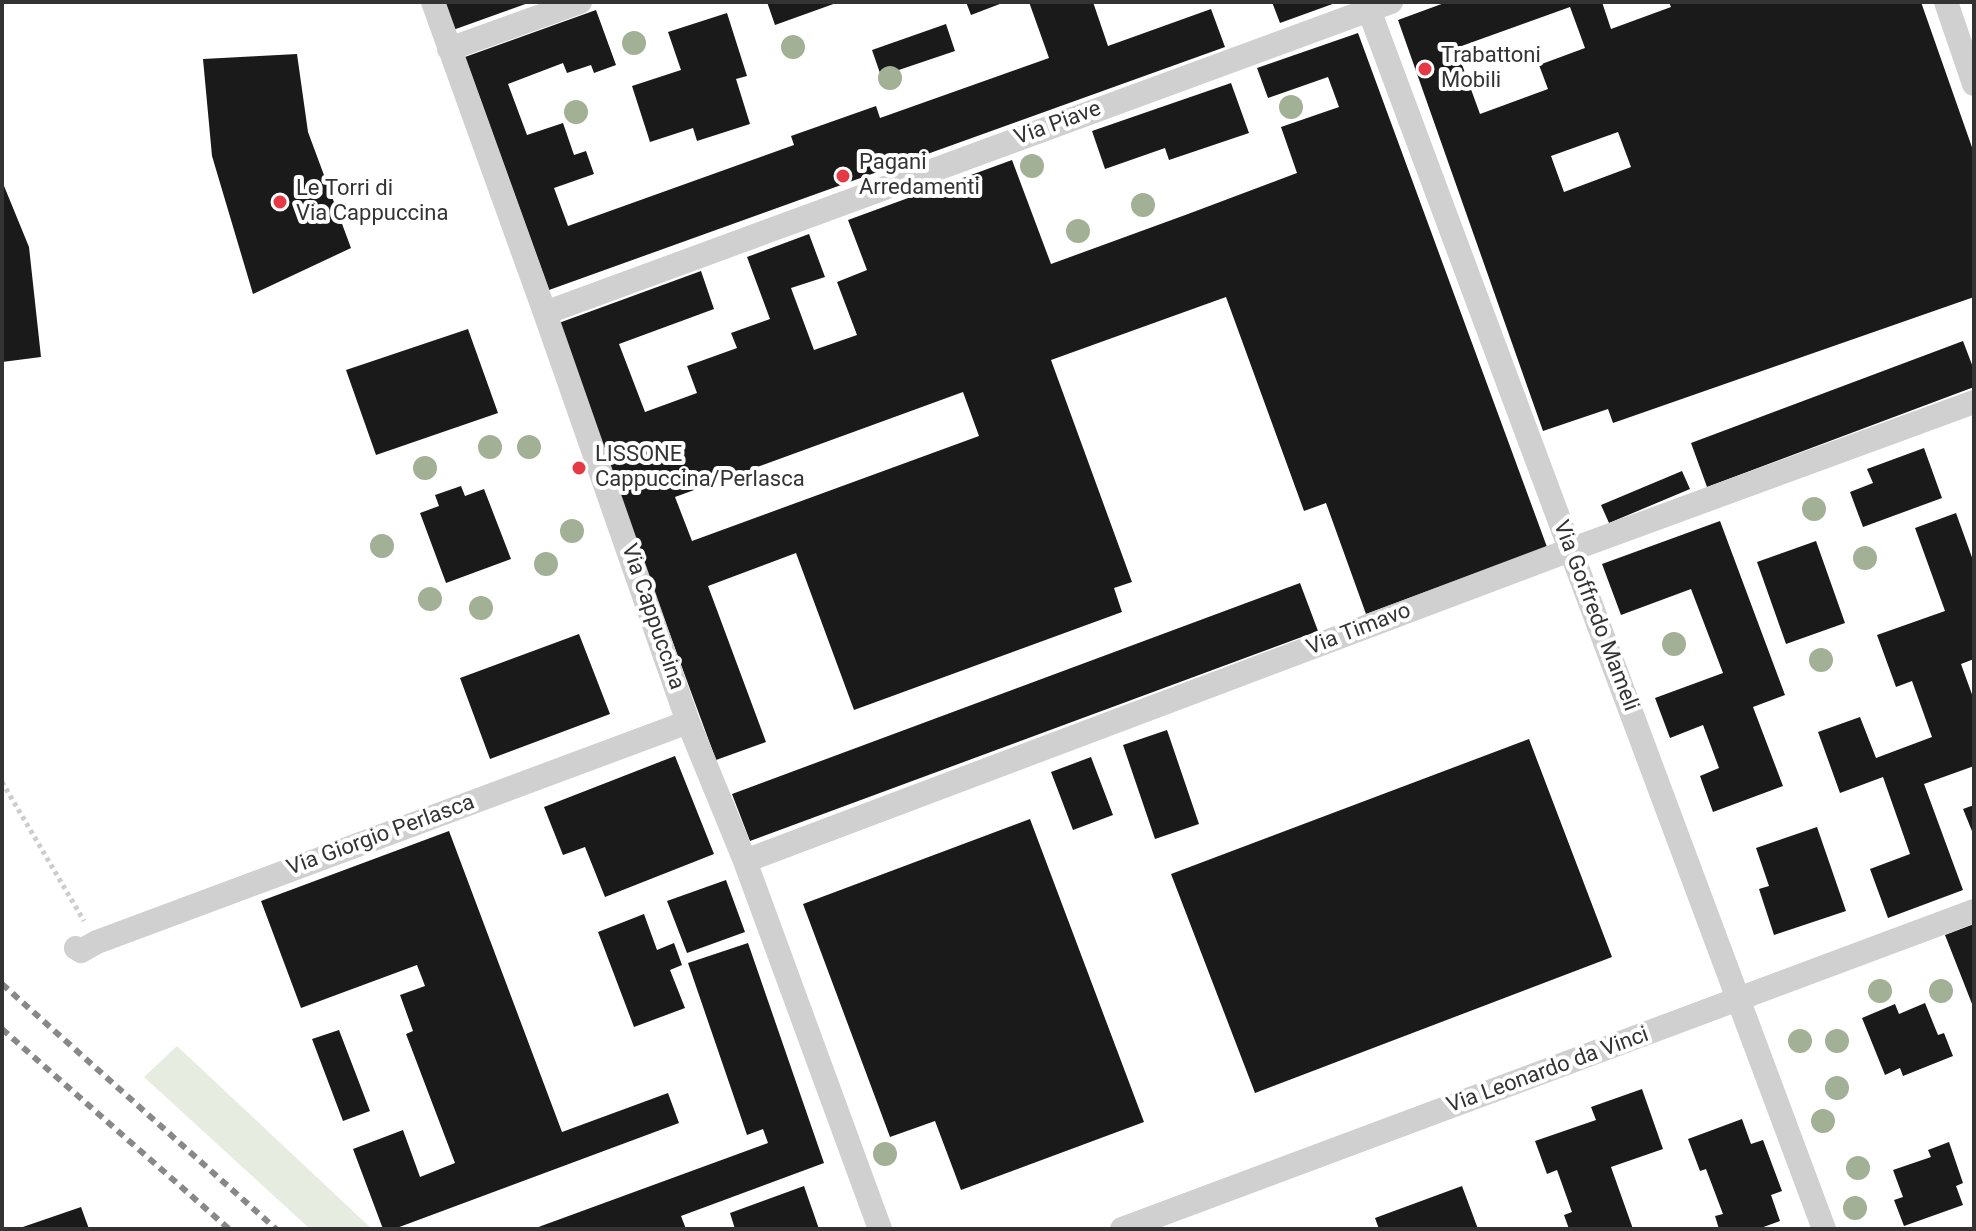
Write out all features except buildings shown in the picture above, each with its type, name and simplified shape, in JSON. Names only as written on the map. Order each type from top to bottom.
[{"type":"street","name":"Via Cappuccina","points":[[433,2],[688,722],[745,861],[880,1229]]},
{"type":"street","points":[[449,49],[580,2]]},
{"type":"street","points":[[1946,2],[1974,84]]},
{"type":"street","name":"Via Piave","points":[[545,313],[1376,4]]},
{"type":"street","name":"Via Goffredo Mameli","points":[[1376,4],[1570,550],[1824,1229]]},
{"type":"street","name":"Via Timavo","points":[[745,861],[1570,550],[1974,402]]},
{"type":"street","name":"Via Giorgio Perlasca","points":[[86,945],[688,722]]},
{"type":"street","name":"Via Leonardo da Vinci","points":[[1122,1229],[1974,911]]},
{"type":"path","points":[[2,782],[86,945]]},
{"type":"shaded area","points":[[177,1046],[372,1229],[310,1229],[144,1077]]},
{"type":"railway","points":[[2,984],[276,1229]]},
{"type":"railway","points":[[2,1029],[229,1229]]},
{"type":"place","name":"Trabattoni Mobili","points":[[1425,69]]},
{"type":"place","name":"Pagani Arredamenti","points":[[843,176]]},
{"type":"place","name":"Le Torri di Via Cappuccina","points":[[280,202]]},
{"type":"place","name":"LISSONE Cappuccina/Perlasca","points":[[579,468]]}]
